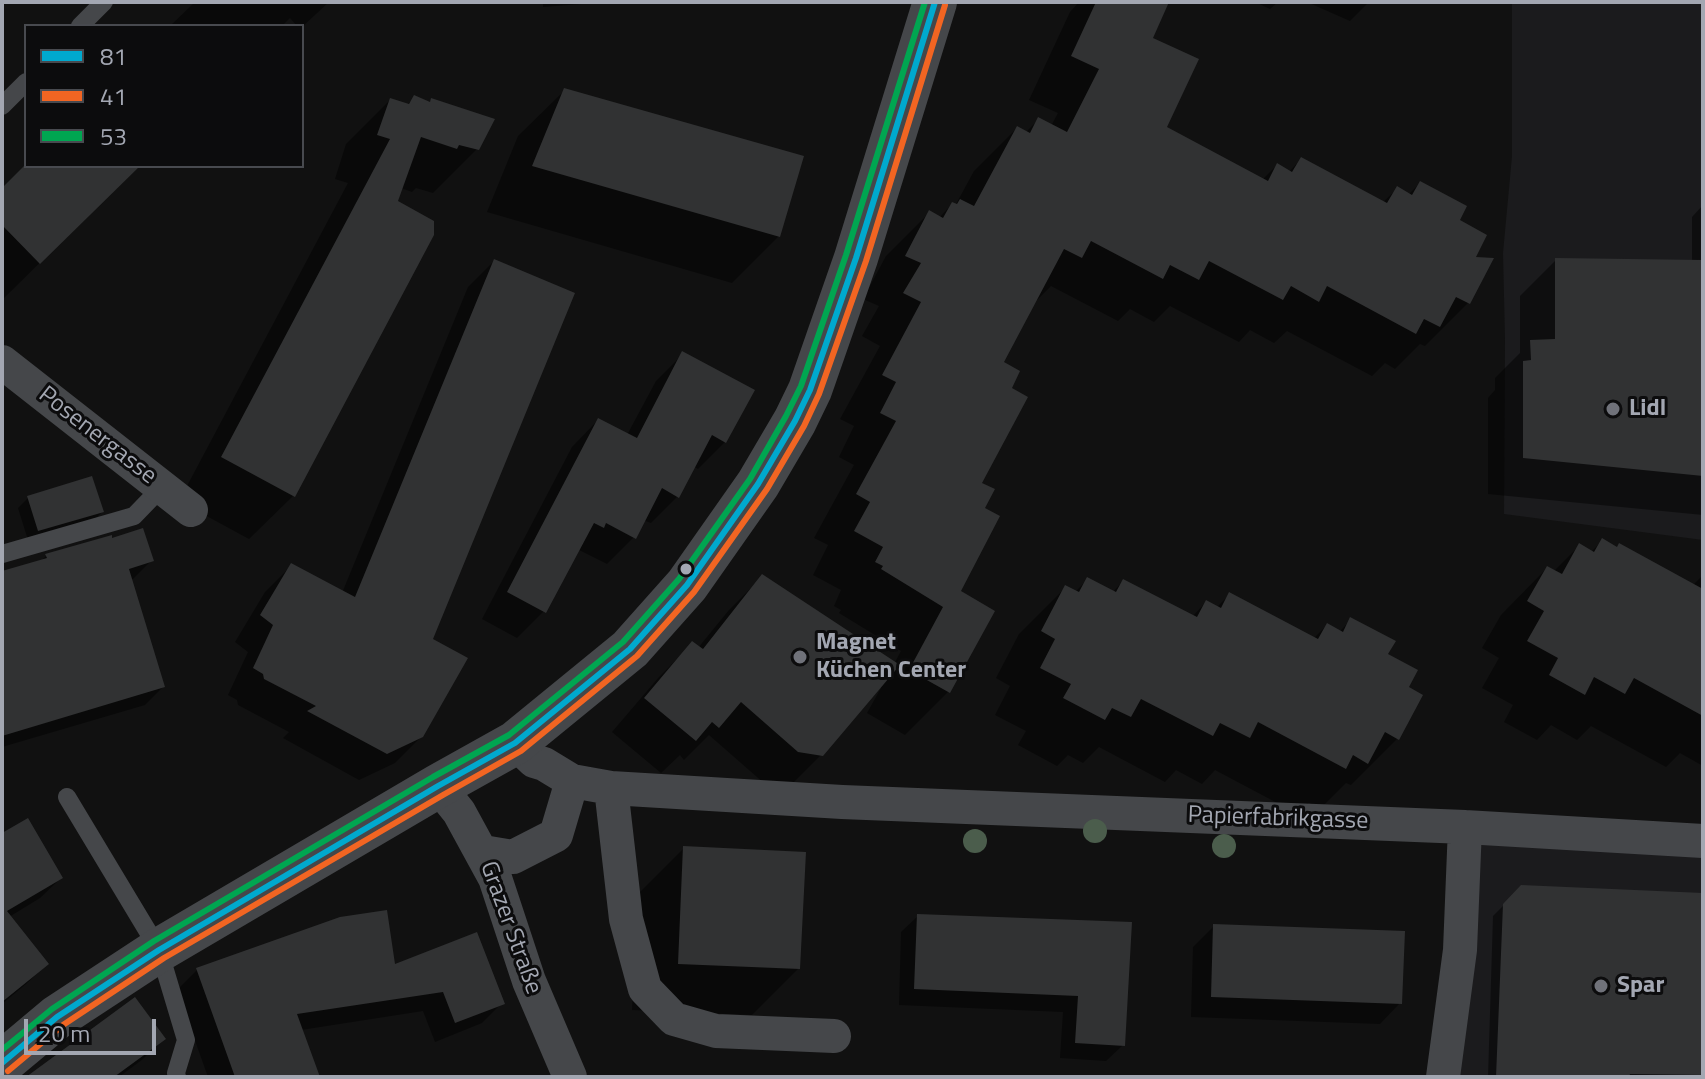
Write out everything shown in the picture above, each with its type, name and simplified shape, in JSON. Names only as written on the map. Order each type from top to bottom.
[{"type":"street","points":[[2,1063],[57,1017],[159,950],[515,743],[630,649],[687,585],[758,484],[810,390],[842,299],[935,2]]},
{"type":"street","name":"Posenergasse","points":[[2,362],[191,510]]},
{"type":"street","name":"Papierfabrikgasse","points":[[515,743],[534,761],[572,781],[611,788],[842,802],[1465,827],[1703,841]]},
{"type":"street","points":[[483,852],[513,857],[556,835],[572,781]]},
{"type":"street","name":"Grazer Straße","points":[[438,786],[459,812],[495,878],[529,981],[570,1077]]},
{"type":"street","points":[[611,788],[626,919],[645,989],[674,1019],[716,1031],[834,1036]]},
{"type":"street","points":[[1443,1077],[1460,950],[1465,827]]},
{"type":"lane","points":[[82,24],[104,2]]},
{"type":"lane","points":[[2,106],[24,84]]},
{"type":"lane","points":[[2,554],[134,516],[162,487]]},
{"type":"lane","points":[[67,797],[130,885],[159,950],[186,1040],[177,1077]]},
{"type":"shaded area","points":[[1512,2],[1703,2],[1703,540],[1504,514],[1503,253],[1512,156]]},
{"type":"shaded area","name":"Spar","points":[[1465,827],[1703,841],[1703,1077],[1443,1077]]},
{"type":"building","points":[[1096,2],[1169,2],[1153,38],[1199,59],[1167,127],[1268,181],[1277,163],[1292,172],[1301,157],[1387,203],[1397,186],[1412,195],[1420,181],[1467,206],[1460,220],[1487,235],[1476,257],[1494,258],[1470,304],[1456,297],[1440,327],[1424,319],[1416,334],[1327,286],[1319,302],[1291,286],[1283,300],[1209,261],[1199,280],[1170,265],[1163,279],[1091,241],[1082,258],[1064,249],[1004,362],[1020,371],[1012,388],[1028,397],[982,483],[995,489],[985,508],[1000,516],[961,591],[995,611],[950,693],[909,670],[943,607],[881,569],[883,566],[875,562],[883,547],[854,531],[870,502],[856,494],[896,421],[880,413],[896,382],[882,375],[921,302],[903,293],[921,263],[905,256],[929,210],[943,218],[952,202],[957,204],[960,199],[974,206],[1017,126],[1030,133],[1038,117],[1067,132],[1099,69],[1071,56]]},
{"type":"building","points":[[564,88],[804,156],[780,237],[532,166]]},
{"type":"building","points":[[414,95],[495,119],[479,150],[459,145],[457,149],[421,137],[398,201],[434,221],[434,235],[295,497],[221,457],[390,139],[377,135],[390,98],[409,104]]},
{"type":"building","points":[[24,166],[138,168],[40,264],[2,225],[2,188]]},
{"type":"building","name":"Lidl","points":[[1555,258],[1703,260],[1703,476],[1523,458],[1523,361],[1531,360],[1530,340],[1555,339]]},
{"type":"building","points":[[494,259],[575,293],[433,639],[468,658],[423,737],[387,754],[307,711],[316,706],[264,679],[263,674],[253,668],[273,625],[260,615],[291,563],[355,597]]},
{"type":"building","points":[[682,351],[755,390],[726,443],[712,435],[679,498],[662,488],[636,539],[606,523],[604,528],[594,523],[546,613],[507,592],[598,418],[637,438]]},
{"type":"building","points":[[92,476],[104,512],[38,531],[27,496]]},
{"type":"building","points":[[143,528],[154,561],[129,569],[165,687],[2,736],[2,571],[47,558],[45,554]]},
{"type":"building","points":[[1602,538],[1617,547],[1619,543],[1703,589],[1703,716],[1634,678],[1625,694],[1594,677],[1585,695],[1549,675],[1558,658],[1527,641],[1544,611],[1527,601],[1547,566],[1562,574],[1579,543],[1594,552]]},
{"type":"building","name":"Magnet Küchen Center","points":[[762,574],[900,665],[823,756],[798,752],[741,702],[719,728],[712,722],[696,741],[644,698],[692,641],[703,649]]},
{"type":"building","points":[[1087,577],[1116,592],[1123,579],[1197,617],[1206,600],[1221,608],[1229,592],[1318,639],[1327,623],[1343,632],[1350,617],[1396,641],[1388,654],[1418,670],[1409,687],[1423,695],[1399,740],[1385,732],[1368,764],[1353,755],[1346,769],[1258,722],[1250,738],[1220,723],[1213,736],[1141,699],[1131,717],[1112,708],[1105,720],[1063,698],[1071,684],[1040,668],[1055,639],[1041,631],[1065,585],[1079,592]]},
{"type":"building","points":[[28,818],[63,878],[7,911],[49,964],[2,1002],[2,833]]},
{"type":"building","points":[[683,846],[806,852],[800,969],[678,964]]},
{"type":"building","name":"Spar","points":[[1521,885],[1703,893],[1703,1075],[1496,1077],[1503,904]]},
{"type":"building","points":[[387,910],[395,964],[477,932],[505,1004],[455,1023],[443,992],[297,1014],[320,1077],[235,1077],[196,968],[340,917]]},
{"type":"building","points":[[917,914],[1132,922],[1125,1046],[1075,1043],[1078,996],[914,989]]},
{"type":"building","points":[[1213,924],[1405,931],[1402,1004],[1211,997]]},
{"type":"building","points":[[135,997],[166,1039],[114,1077],[26,1077]]},
{"type":"transit line","name":"53","points":[[2,1050],[52,1009],[154,941],[509,735],[623,642],[679,579],[750,479],[801,386],[846,255],[925,2]]},
{"type":"transit line","name":"81","points":[[2,1063],[57,1017],[159,950],[515,743],[630,649],[687,585],[758,484],[810,390],[856,258],[935,2]]},
{"type":"transit line","name":"41","points":[[8,1071],[63,1025],[164,958],[521,751],[637,656],[694,592],[767,489],[819,394],[866,261],[945,5]]},
{"type":"place","name":"Lidl","points":[[1613,409]]},
{"type":"place","name":"Magnet Küchen Center","points":[[800,657]]},
{"type":"place","name":"Spar","points":[[1601,986]]}]
